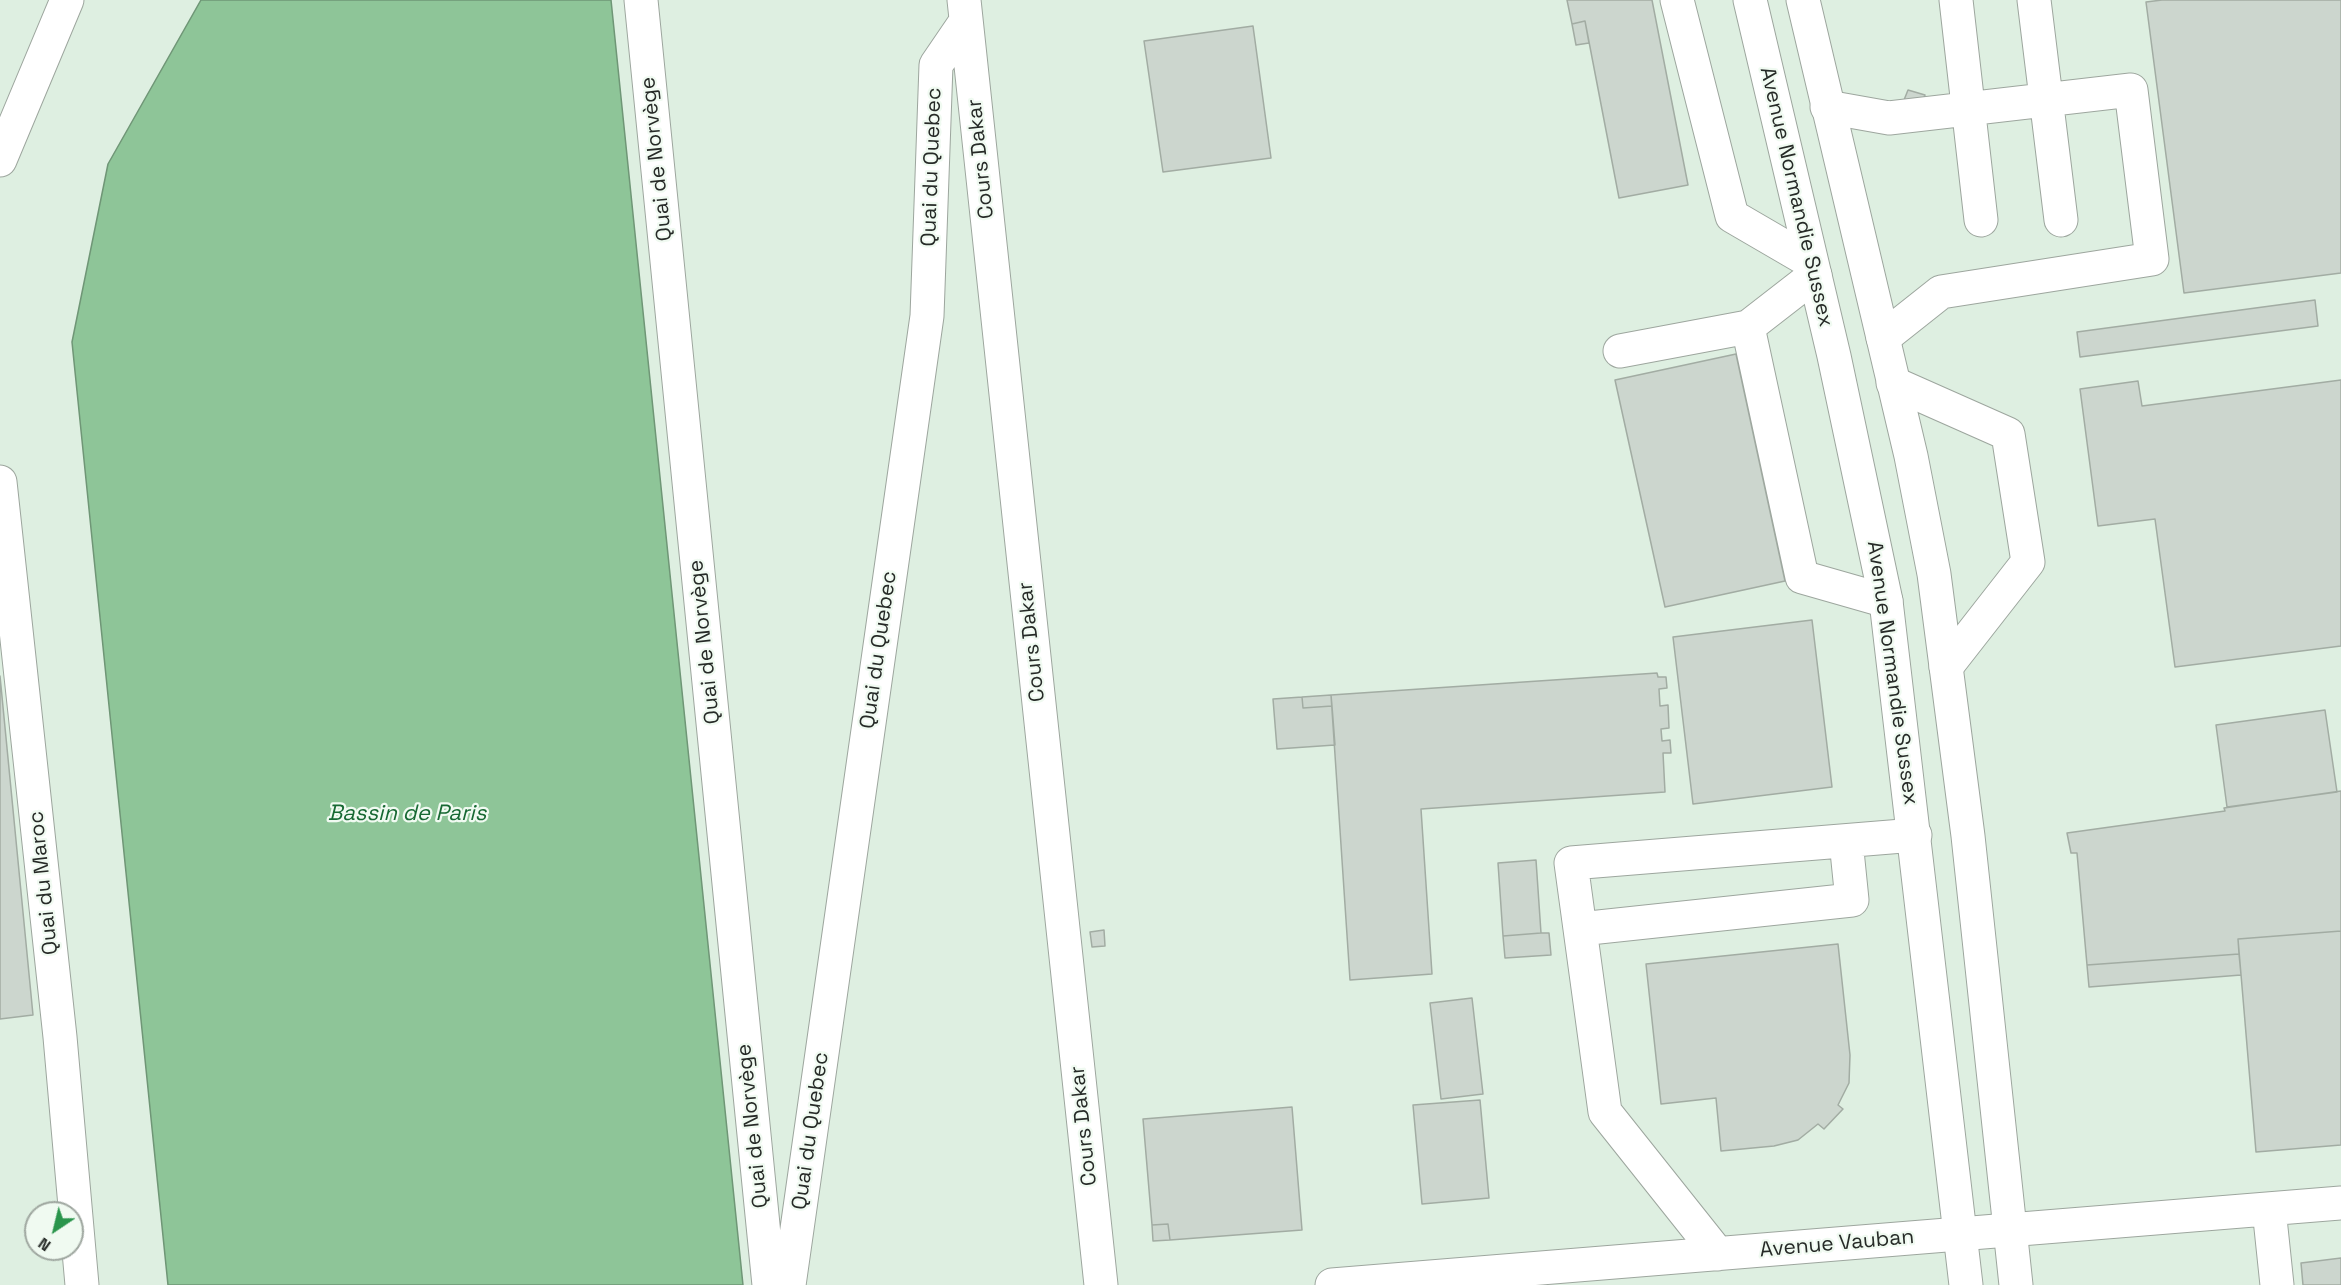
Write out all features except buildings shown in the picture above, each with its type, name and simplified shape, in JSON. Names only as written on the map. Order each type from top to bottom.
[{"type":"main road","points":[[0,159],[67,0]]},
{"type":"main road","name":"Quai de Norvège","points":[[641,0],[769,1285]]},
{"type":"main road","points":[[1620,351],[1748,327],[1813,268],[1732,216],[1677,0]]},
{"type":"main road","name":"Avenue Normandie Sussex","points":[[1750,0],[1813,268],[1886,601],[1966,1285]]},
{"type":"main road","points":[[1803,0],[1911,456],[1934,574],[1968,836],[2016,1285]]},
{"type":"main road","points":[[1956,0],[1981,220]]},
{"type":"main road","points":[[2034,0],[2061,220]]},
{"type":"main road","name":"Quai du Quebec","points":[[789,1285],[927,316],[936,65],[965,11]]},
{"type":"main road","name":"Cours Dakar","points":[[965,11],[1101,1285]]},
{"type":"main road","points":[[1827,107],[1889,118],[2131,90],[2152,259],[1941,292],[1882,338]]},
{"type":"main road","points":[[1748,327],[1802,577],[1886,601]]},
{"type":"main road","points":[[1893,383],[2008,434],[2028,562],[1946,667]]},
{"type":"main road","name":"Quai du Maroc","points":[[0,482],[59,1025],[82,1285]]},
{"type":"main road","points":[[1718,1254],[1605,1113],[1571,863],[1915,835]]},
{"type":"main road","points":[[1580,929],[1852,900],[1845,841]]},
{"type":"main road","name":"Avenue Vauban","points":[[1332,1285],[2341,1203]]},
{"type":"main road","points":[[2269,1209],[2277,1285]]},
{"type":"shaded area","points":[[0,0],[201,0],[108,164],[72,342],[168,1285],[0,1285]]},
{"type":"shaded area","points":[[611,0],[2341,0],[2341,1285],[743,1285]]},
{"type":"water","name":"Bassin de Paris","points":[[201,0],[611,0],[743,1285],[168,1285],[72,342],[108,164]]}]
